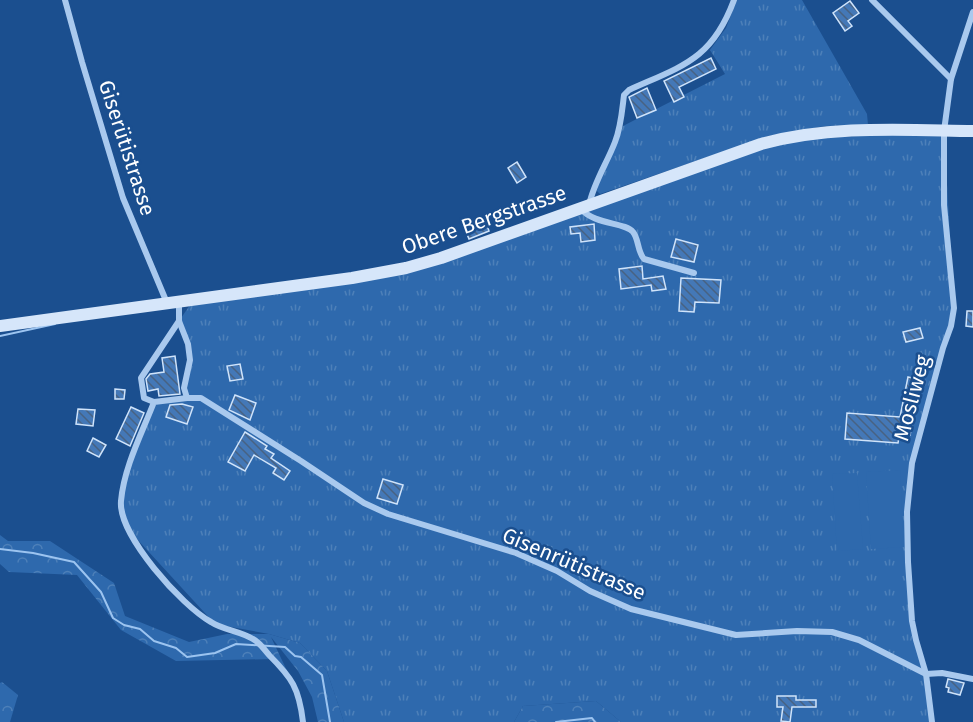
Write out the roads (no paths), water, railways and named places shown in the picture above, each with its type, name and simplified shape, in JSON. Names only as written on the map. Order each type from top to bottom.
[{"type":"main road","name":"Obere Bergstrasse","points":[[0,326],[352,278],[406,268],[441,258],[785,137],[838,130],[973,131]]},
{"type":"street","name":"Giserütistrasse","points":[[66,0],[123,198],[173,302]]},
{"type":"street","points":[[694,273],[644,259],[640,255],[634,232],[624,226],[601,221],[585,213],[585,206],[618,134],[624,94],[680,67],[704,51],[718,35],[734,0]]},
{"type":"street","points":[[872,0],[951,79]]},
{"type":"street","name":"Mosliweg","points":[[932,722],[926,674],[912,621],[907,512],[912,463],[951,326],[954,308],[944,205],[945,130],[951,79],[973,12]]},
{"type":"street","points":[[173,302],[188,344],[190,360],[184,388],[187,398],[154,402],[144,398],[141,378],[179,321]]},
{"type":"street","name":"Gisenrütistrasse","points":[[187,398],[201,399],[364,503],[388,514],[516,553],[631,609],[736,635],[797,631],[832,632],[860,640],[926,674],[942,673],[973,679]]},
{"type":"street","points":[[154,402],[124,480],[120,502],[125,526],[152,565],[193,610],[212,623],[254,639],[289,675],[297,689],[303,722]]},
{"type":"waterway","points":[[0,336],[55,324]]},
{"type":"waterway","points":[[0,549],[74,562],[101,592],[113,618],[124,625],[140,629],[154,641],[176,648],[187,657],[215,653],[236,644],[285,647],[322,675],[330,722]]},
{"type":"waterway","points":[[556,722],[592,718],[595,722]]}]
